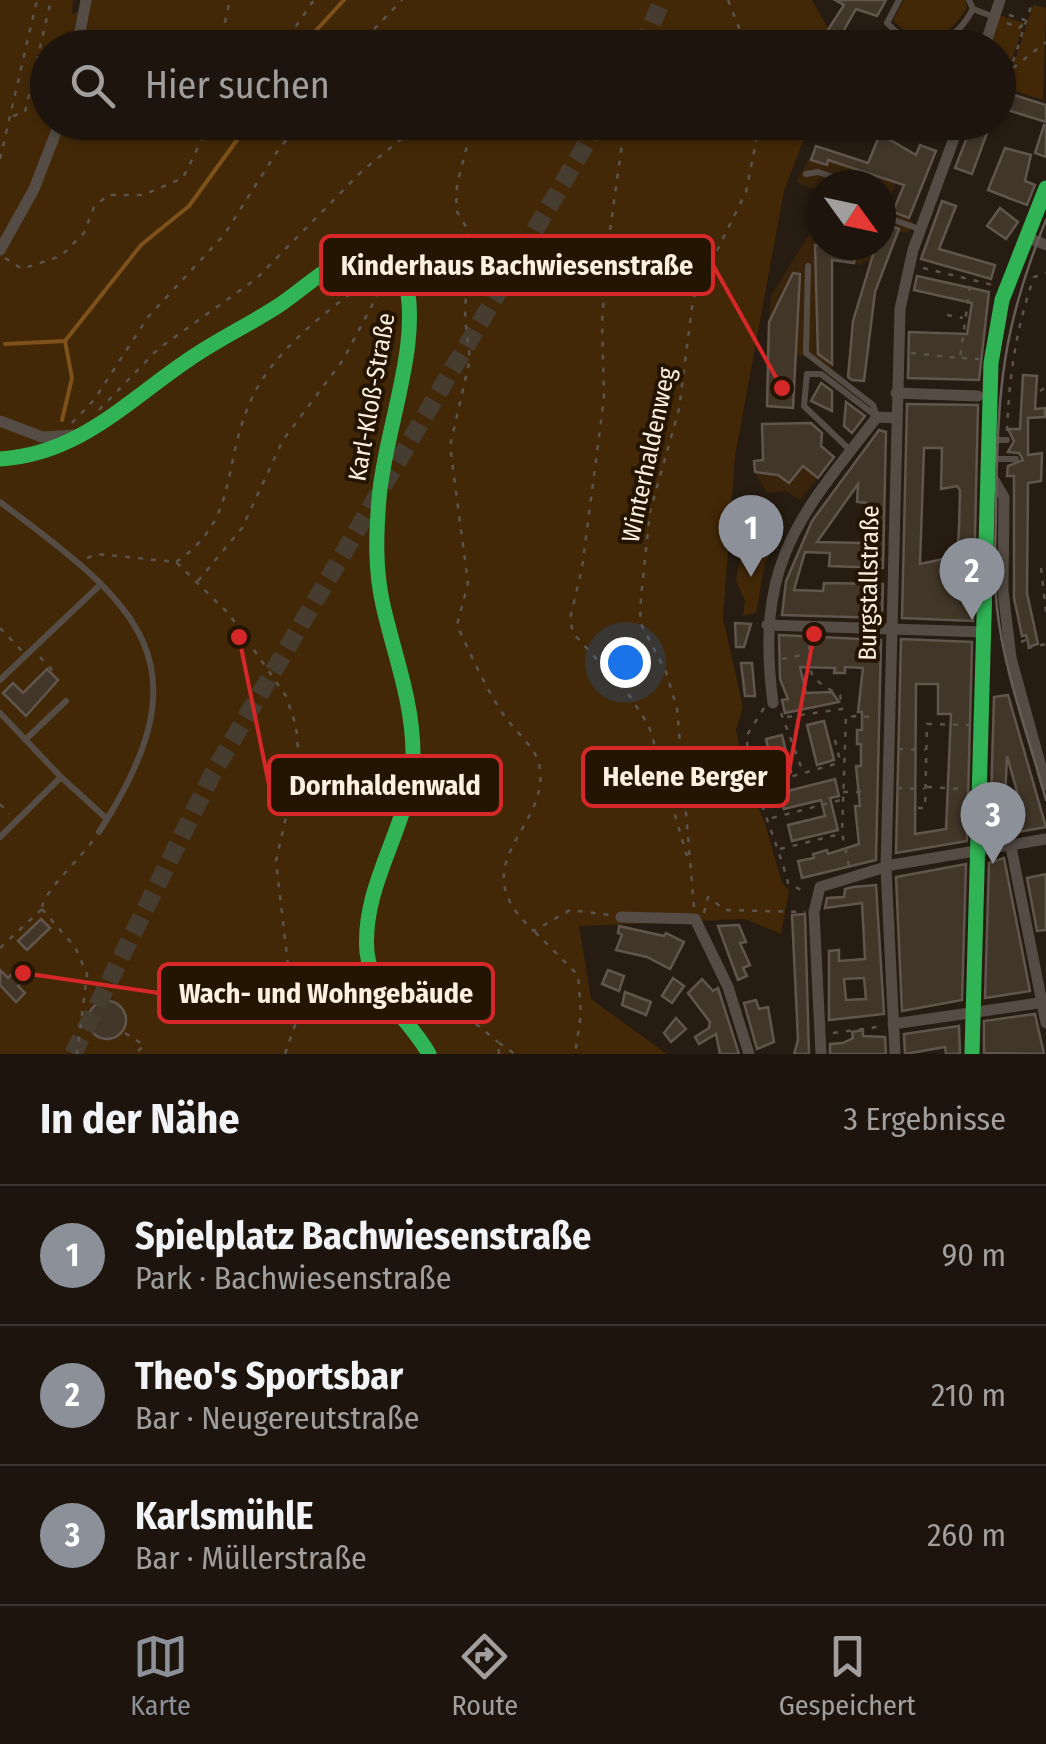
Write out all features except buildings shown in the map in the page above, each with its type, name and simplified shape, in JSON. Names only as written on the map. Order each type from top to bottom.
[{"type":"main road","points":[[972,1054],[989,466],[997,321],[1046,188]]},
{"type":"main road","name":"Karl-Kloß-Straße","points":[[0,459],[48,454],[90,432],[164,376],[282,304],[339,260],[375,256],[396,266],[407,281],[413,309],[382,470],[378,564],[383,604],[409,702],[413,762],[407,804],[370,909],[367,951],[381,992],[428,1054]]},
{"type":"street","points":[[80,30],[86,0]]},
{"type":"street","points":[[0,252],[14,232],[52,140]]},
{"type":"street","name":"Burgstallstraße","points":[[895,1054],[886,868],[898,352],[909,264],[953,140]]},
{"type":"street","points":[[1026,237],[1046,245]]},
{"type":"street","points":[[896,393],[978,396]]},
{"type":"street","points":[[773,703],[766,625],[774,581],[789,540],[810,502],[878,417],[895,418]]},
{"type":"street","points":[[0,422],[30,435],[56,438],[90,432]]},
{"type":"street","points":[[989,466],[1004,498],[1003,590],[1012,653],[1046,785]]},
{"type":"street","points":[[766,625],[985,632]]},
{"type":"street","points":[[821,1054],[814,912],[816,894],[824,884],[886,868],[1046,839]]},
{"type":"street","points":[[1011,848],[1046,1023]]},
{"type":"street","points":[[621,917],[696,919],[728,987],[749,1054]]},
{"type":"street","points":[[894,1024],[1044,1002]]},
{"type":"lane","points":[[894,30],[887,23],[899,0]]},
{"type":"lane","points":[[970,0],[973,9]]},
{"type":"lane","points":[[955,30],[973,9],[997,9]]},
{"type":"lane","points":[[896,220],[920,230]]},
{"type":"lane","points":[[808,266],[806,354],[873,405],[878,417]]},
{"type":"lane","points":[[851,450],[804,406],[807,374],[820,374],[878,417]]},
{"type":"lane","points":[[990,440],[1007,440]]},
{"type":"lane","points":[[989,466],[1016,460]]},
{"type":"lane","points":[[0,502],[101,584],[137,624],[148,654],[152,698],[145,748],[99,832]]},
{"type":"lane","points":[[0,680],[101,584]]},
{"type":"lane","points":[[25,740],[66,701]]},
{"type":"lane","points":[[0,713],[107,819]]},
{"type":"lane","points":[[0,837],[62,778]]},
{"type":"path","points":[[30,30],[36,0]]},
{"type":"path","points":[[45,30],[52,0]]},
{"type":"path","points":[[223,30],[230,0]]},
{"type":"path","points":[[294,30],[314,0]]},
{"type":"path","points":[[373,30],[402,0]]},
{"type":"path","points":[[728,0],[740,30]]},
{"type":"path","points":[[1016,53],[1033,0]]},
{"type":"path","points":[[997,9],[1027,21]]},
{"type":"path","points":[[1002,30],[1004,22],[1019,28],[1027,21]]},
{"type":"path","points":[[0,159],[30,30]]},
{"type":"path","points":[[1016,66],[1046,42]]},
{"type":"path","points":[[13,116],[25,112],[30,91]]},
{"type":"path","points":[[0,252],[22,269],[61,256],[84,233],[94,207],[108,195],[143,195],[184,178],[201,140]]},
{"type":"path","points":[[56,438],[94,400],[148,317],[224,235],[286,140]]},
{"type":"path","points":[[90,432],[94,415],[158,349],[256,279],[362,172],[400,140]]},
{"type":"path","points":[[468,140],[456,184],[456,210],[468,230],[465,319],[470,359],[450,446],[468,583],[457,624],[502,713],[540,762],[538,804],[506,852],[506,896],[518,916],[578,975],[581,1014],[575,1054]]},
{"type":"path","points":[[623,140],[602,323],[604,398],[582,568],[570,619],[574,633],[629,695],[650,726],[689,862]]},
{"type":"path","name":"Winterhaldenweg","points":[[696,919],[677,708],[666,672],[640,622],[641,598],[650,512],[679,409],[693,299],[746,192],[756,140]]},
{"type":"path","points":[[909,264],[994,285]]},
{"type":"path","points":[[1007,440],[1017,334],[1034,278],[1046,273]]},
{"type":"path","points":[[960,358],[972,279]]},
{"type":"path","points":[[176,562],[205,542],[218,520],[247,409],[258,387],[300,335],[370,283],[377,296],[343,360],[283,440],[242,528],[196,582]]},
{"type":"path","points":[[947,315],[964,318]]},
{"type":"path","points":[[898,352],[981,360]]},
{"type":"path","points":[[1040,390],[1046,387]]},
{"type":"path","points":[[76,562],[98,554],[176,562],[229,614],[286,696],[296,726],[298,760],[276,861],[295,1025],[285,1054]]},
{"type":"path","points":[[1041,568],[1046,612]]},
{"type":"path","points":[[786,718],[842,709],[840,695],[823,689],[811,675],[811,626]]},
{"type":"path","points":[[0,628],[56,674]]},
{"type":"path","points":[[0,641],[6,635]]},
{"type":"path","points":[[1020,642],[1026,640],[1028,648],[1046,644]]},
{"type":"path","points":[[767,659],[809,654]]},
{"type":"path","points":[[802,772],[796,765],[786,718],[773,703],[761,710],[747,735],[756,787],[770,818],[788,883],[802,891]]},
{"type":"path","points":[[852,878],[842,833],[846,716],[889,717]]},
{"type":"path","points":[[918,808],[925,808],[926,724],[982,725]]},
{"type":"path","points":[[920,730],[926,730]]},
{"type":"path","points":[[834,740],[842,762]]},
{"type":"path","points":[[888,749],[926,750]]},
{"type":"path","points":[[756,787],[842,762]]},
{"type":"path","points":[[919,768],[926,769]]},
{"type":"path","points":[[888,788],[980,790]]},
{"type":"path","points":[[843,792],[861,792]]},
{"type":"path","points":[[770,818],[843,799]]},
{"type":"path","points":[[0,804],[16,822]]},
{"type":"path","points":[[0,948],[42,909],[45,896],[70,873],[99,832]]},
{"type":"path","points":[[780,849],[842,833]]},
{"type":"path","points":[[696,919],[704,914],[708,898],[725,910],[814,912]]},
{"type":"path","points":[[42,909],[63,932],[88,974],[77,1054]]},
{"type":"path","points":[[534,931],[570,910],[621,917]]},
{"type":"path","points":[[430,998],[470,1019],[515,1054]]},
{"type":"path","points":[[822,1035],[894,1024]]},
{"type":"path","points":[[125,1033],[144,1044],[135,1054]]},
{"type":"path","points":[[498,1042],[499,1054]]},
{"type":"shaded area","points":[[0,0],[73,0],[72,14],[88,8],[90,0],[812,0],[829,30],[30,30],[30,140],[804,140],[784,191],[735,456],[723,618],[743,707],[736,730],[747,785],[764,820],[782,883],[789,890],[781,934],[745,919],[579,926],[591,999],[667,1054],[0,1054]]},
{"type":"shaded area","points":[[904,0],[965,0],[967,8],[949,30],[904,30],[893,20]]},
{"type":"shaded area","points":[[1033,5],[1046,8],[1043,100],[1016,91],[1016,57]]},
{"type":"shaded area","points":[[999,15],[1024,23],[1016,47],[1016,30],[994,30]]},
{"type":"shaded area","points":[[816,146],[887,170],[806,170],[806,186],[796,182]]},
{"type":"shaded area","points":[[896,214],[913,221],[908,233],[899,231],[896,240]]},
{"type":"shaded area","points":[[806,239],[806,260],[872,260],[862,265],[832,261],[832,369],[875,403],[871,408],[805,356],[766,353],[771,296]]},
{"type":"shaded area","points":[[796,457],[818,478],[800,500],[786,491],[767,493],[755,472],[754,461]]},
{"type":"shaded area","points":[[760,543],[772,547],[764,567],[756,613],[743,616],[745,601],[736,580],[742,549]]},
{"type":"waterway","points":[[316,30],[344,0]]},
{"type":"waterway","points":[[5,344],[65,341],[141,245],[189,206],[237,140]]},
{"type":"waterway","points":[[62,420],[72,378],[65,341]]},
{"type":"tunnel","points":[[650,30],[662,0]]},
{"type":"tunnel","points":[[73,1054],[213,773],[588,140]]},
{"type":"tram line","points":[[1046,220],[1020,294],[1005,359],[998,425],[995,569],[1005,657],[1046,800]]},
{"type":"traffic: fast","points":[[972,1054],[991,363],[1002,300],[1046,188]]},
{"type":"traffic: fast","points":[[0,459],[28,455],[78,437],[199,352],[281,304],[336,265],[375,255],[404,275],[409,328],[382,473],[377,552],[383,605],[410,716],[413,754],[405,804],[372,901],[367,952],[383,993],[429,1054]]},
{"type":"place","name":"Kinderhaus Bachwiesenstraße","points":[[782,388]]},
{"type":"place","name":"Spielplatz Bachwiesenstraße","points":[[751,577]]},
{"type":"place","name":"Theo's Sportsbar","points":[[972,620]]},
{"type":"place","name":"Helene Berger","points":[[814,634]]},
{"type":"place","name":"Dornhaldenwald","points":[[239,637]]},
{"type":"place","name":"KarlsmühlE","points":[[993,864]]},
{"type":"place","name":"Wach- und Wohngebäude","points":[[23,973]]}]
